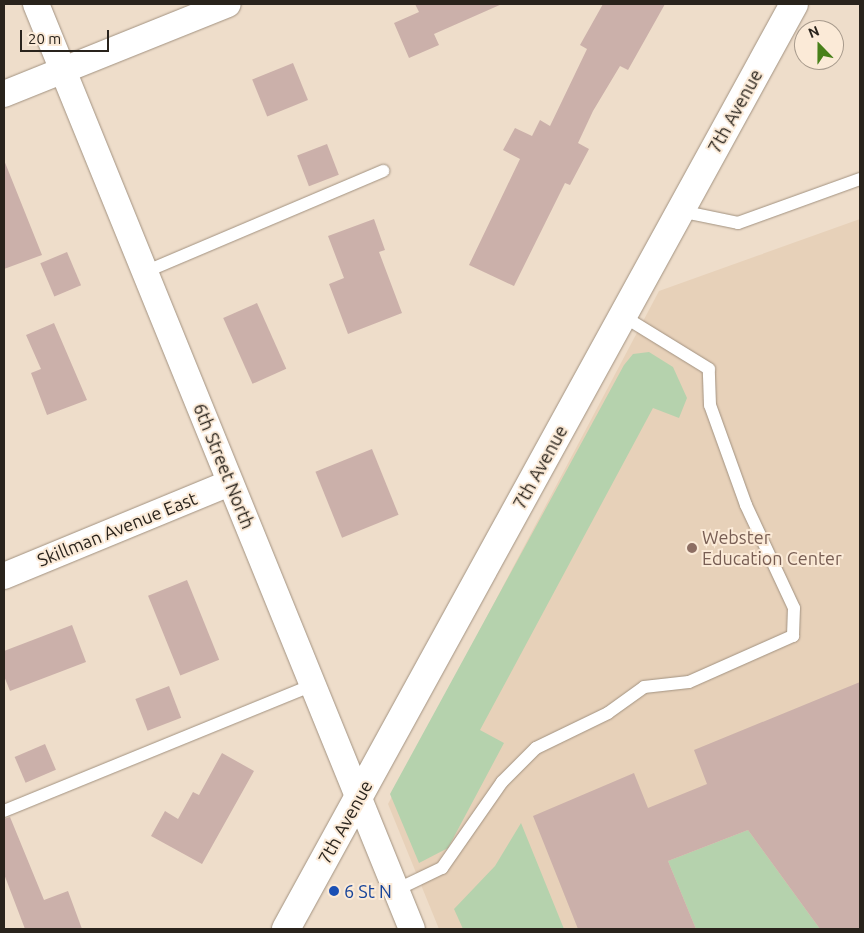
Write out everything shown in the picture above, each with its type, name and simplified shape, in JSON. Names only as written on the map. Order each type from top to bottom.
[{"type":"street","name":"6th Street North","points":[[36,4],[412,929]]},
{"type":"street","points":[[4,94],[228,4]]},
{"type":"street","name":"7th Avenue","points":[[286,929],[794,4]]},
{"type":"street","name":"Skillman Avenue East","points":[[4,576],[230,483]]},
{"type":"lane","points":[[145,272],[384,171]]},
{"type":"lane","points":[[680,211],[738,223],[860,179]]},
{"type":"lane","points":[[396,890],[442,868],[502,782],[536,748],[608,713],[644,687],[689,682],[793,636],[794,608],[746,505],[710,405],[709,370],[623,316]]},
{"type":"lane","points":[[4,811],[312,685]]},
{"type":"shaded area","name":"Webster Education Center","points":[[860,219],[860,929],[439,929],[388,804],[659,291]]},
{"type":"green space","points":[[649,352],[673,367],[687,398],[679,418],[653,408],[480,730],[504,743],[448,848],[419,863],[390,794],[624,365],[633,354]]},
{"type":"green space","points":[[521,823],[564,929],[463,929],[454,909],[495,866]]},
{"type":"green space","points":[[748,830],[820,929],[696,929],[668,861]]},
{"type":"building","points":[[415,4],[502,4],[434,34],[439,45],[409,58],[394,23],[419,12]]},
{"type":"building","points":[[603,4],[665,4],[628,70],[620,66],[593,111],[578,143],[589,149],[570,185],[565,183],[514,286],[469,265],[520,159],[503,150],[515,128],[532,136],[540,120],[550,126],[587,49],[580,45]]},
{"type":"building","points":[[293,63],[308,100],[267,117],[252,79]]},
{"type":"building","points":[[327,144],[339,175],[309,186],[297,155]]},
{"type":"building","points":[[4,160],[42,255],[4,269]]},
{"type":"building","points":[[374,219],[385,250],[379,252],[402,313],[348,334],[329,284],[344,278],[328,236]]},
{"type":"building","points":[[67,252],[81,285],[54,296],[40,263]]},
{"type":"building","points":[[257,303],[286,369],[252,384],[223,318]]},
{"type":"building","points":[[54,323],[87,400],[47,415],[31,373],[41,369],[26,335]]},
{"type":"building","points":[[372,449],[399,515],[342,538],[315,472]]},
{"type":"building","points":[[187,580],[219,660],[180,675],[148,596]]},
{"type":"building","points":[[72,625],[86,662],[10,691],[4,676],[4,651]]},
{"type":"building","points":[[860,682],[860,929],[820,929],[748,830],[668,861],[696,929],[578,929],[533,816],[634,773],[648,808],[707,784],[694,750]]},
{"type":"building","points":[[169,686],[181,718],[148,731],[135,699]]},
{"type":"building","points":[[45,744],[56,770],[26,783],[15,757]]},
{"type":"building","points":[[222,753],[254,771],[202,864],[151,836],[165,811],[178,819],[193,792],[199,795]]},
{"type":"building","points":[[10,817],[44,900],[68,891],[82,929],[25,929],[4,874],[4,819]]},
{"type":"place","name":"Webster Education Center","points":[[692,548]]},
{"type":"place","name":"6 St N","points":[[334,891]]}]
